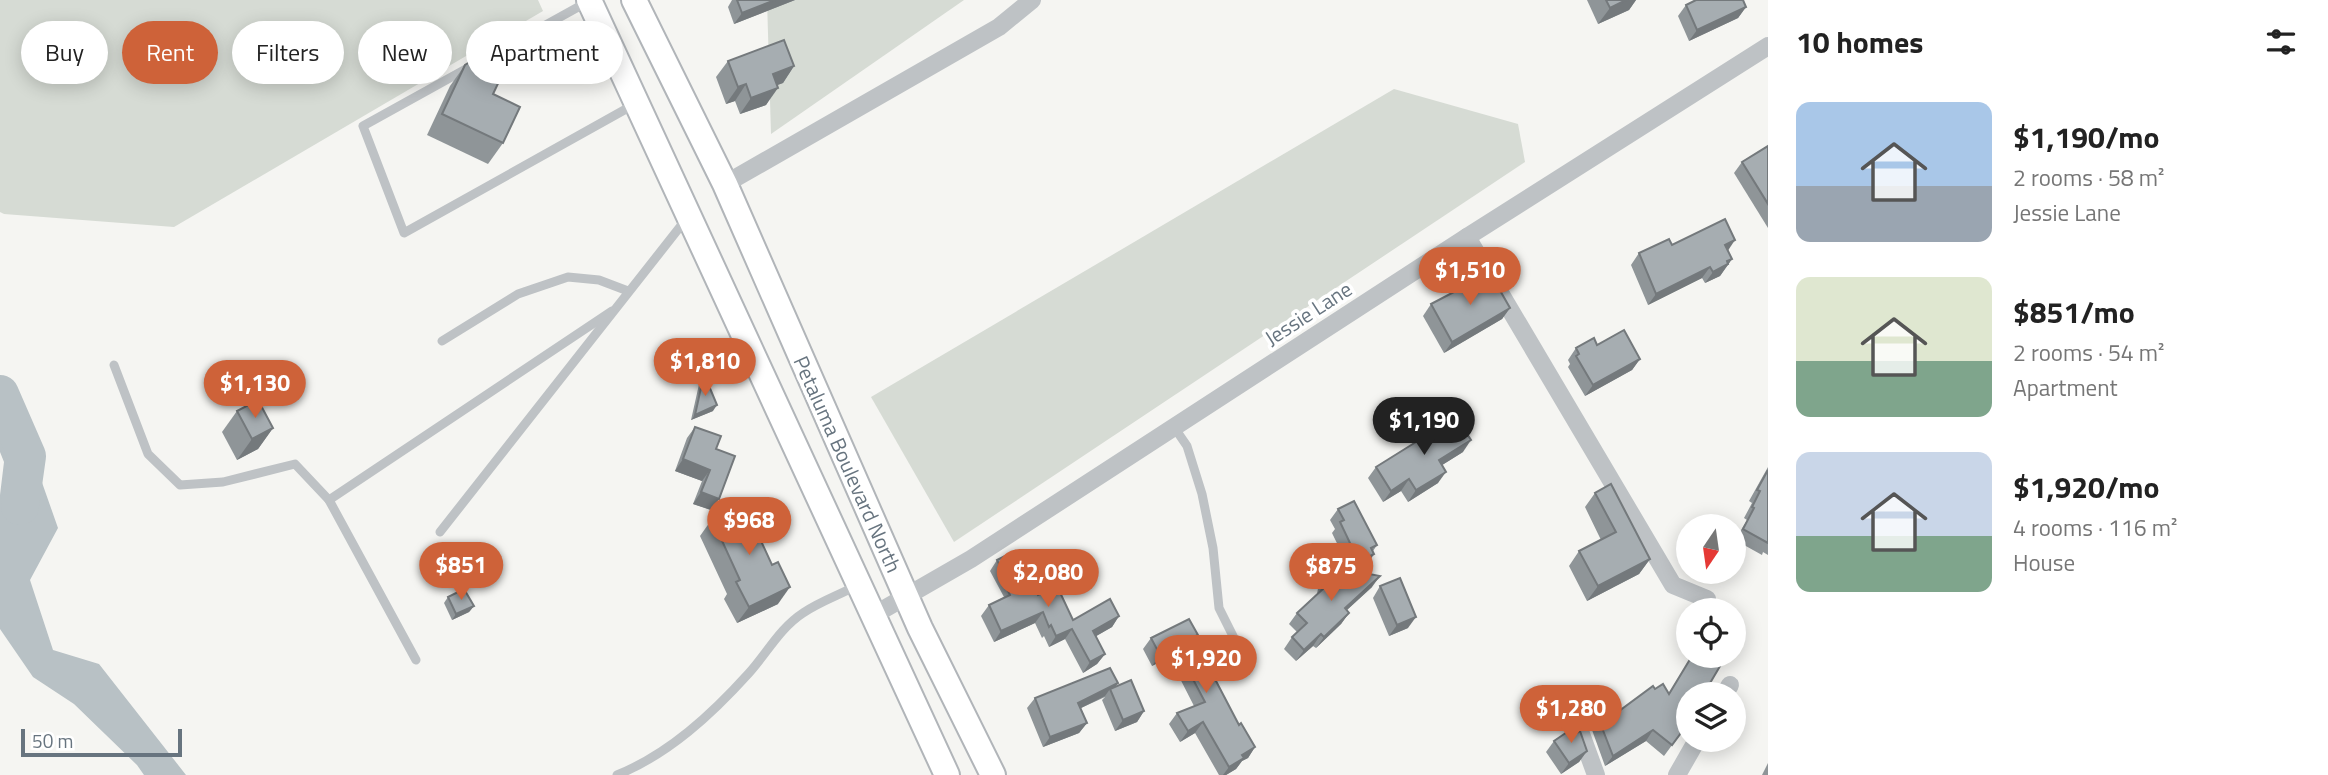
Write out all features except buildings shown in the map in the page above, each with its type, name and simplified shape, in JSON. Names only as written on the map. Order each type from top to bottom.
[{"type":"main road","name":"Petaluma Boulevard North","points":[[589,0],[943,773]]},
{"type":"main road","name":"Petaluma Boulevard North","points":[[634,0],[725,184],[906,597],[993,775]]},
{"type":"street","points":[[725,184],[999,27],[1032,0]]},
{"type":"street","name":"Jessie Lane","points":[[872,616],[971,559],[1467,237],[1768,46]]},
{"type":"street","points":[[1467,237],[1673,585],[1705,598]]},
{"type":"street","points":[[1569,701],[1596,775]]},
{"type":"street","points":[[1677,775],[1691,752]]},
{"type":"lane","points":[[589,0],[363,126],[404,233],[636,103]]},
{"type":"lane","points":[[440,532],[688,217]]},
{"type":"lane","points":[[442,341],[518,294],[568,277],[599,280],[628,291]]},
{"type":"lane","points":[[329,500],[612,311]]},
{"type":"lane","points":[[114,365],[148,454],[180,485],[222,482],[295,464],[329,500],[416,660]]},
{"type":"lane","points":[[1174,427],[1187,446],[1202,494],[1213,548],[1219,608],[1248,666]]},
{"type":"lane","points":[[618,775],[643,765],[705,718],[751,672],[775,639],[803,613],[858,585]]},
{"type":"shaded area","points":[[0,0],[538,0],[543,11],[526,21],[466,21],[466,56],[452,64],[452,21],[358,21],[358,84],[418,84],[174,227],[0,212]]},
{"type":"shaded area","points":[[767,0],[964,0],[771,134]]},
{"type":"shaded area","points":[[1394,89],[1518,124],[1525,162],[954,542],[871,397]]},
{"type":"shaded area","points":[[0,415],[39,474],[58,528],[30,580],[53,650],[99,664],[186,775],[144,775],[74,704],[33,677],[0,629],[0,495],[4,462],[0,452]]},
{"type":"waterway","points":[[0,394],[27,456],[20,506]]}]
